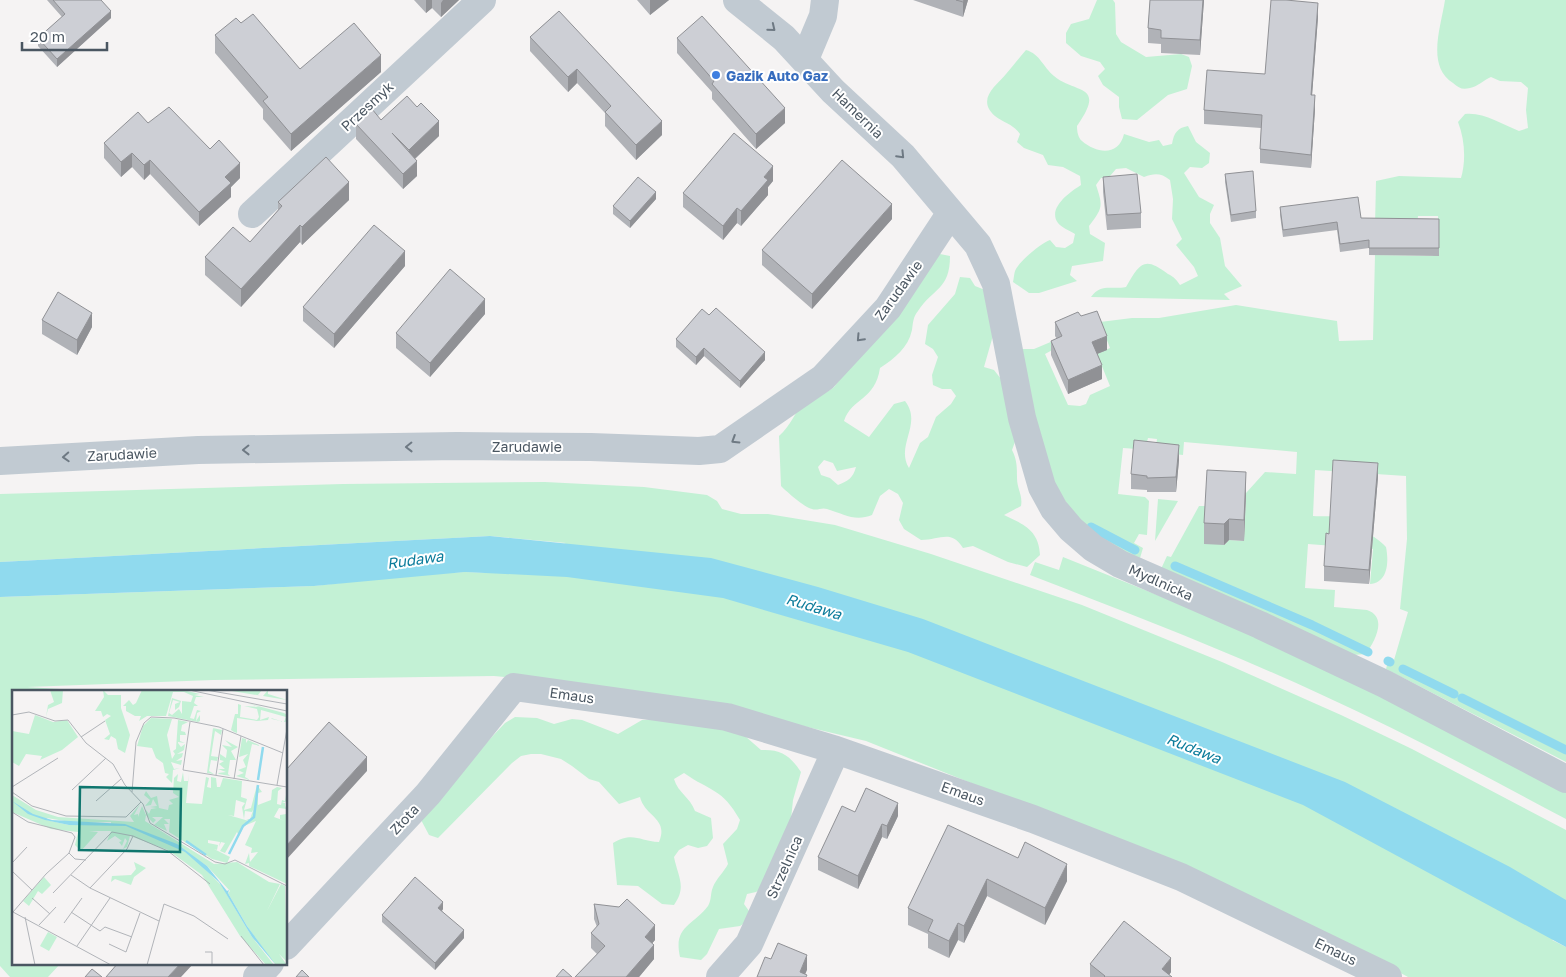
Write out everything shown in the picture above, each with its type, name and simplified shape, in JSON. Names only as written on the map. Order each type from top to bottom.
[{"type":"street","name":"Przesmyk","points":[[252,214],[482,0]]},
{"type":"street","name":"Hamernia","points":[[737,0],[784,38],[833,91],[903,156],[950,214]]},
{"type":"street","points":[[805,59],[823,16],[825,0]]},
{"type":"street","name":"Zarudawie","points":[[0,461],[198,450],[457,446],[591,447],[699,451],[720,449],[824,378],[888,308],[950,214]]},
{"type":"street","name":"Mydlnicka","points":[[950,214],[978,245],[988,262],[996,284],[1022,418],[1036,469],[1042,487],[1054,509],[1071,529],[1093,548],[1120,564],[1260,625],[1385,684],[1566,779]]},
{"type":"street","name":"Emaus","points":[[514,687],[728,717],[836,750],[1033,819],[1181,877],[1388,977]]},
{"type":"street","name":"Złota","points":[[288,944],[428,794],[514,687]]},
{"type":"street","name":"Strzelnica","points":[[720,977],[750,944],[836,750]]},
{"type":"street","points":[[257,977],[269,964]]},
{"type":"green space","points":[[1097,0],[1113,0],[1115,3],[1116,34],[1121,42],[1146,57],[1181,54],[1189,57],[1192,66],[1187,89],[1168,95],[1137,120],[1122,119],[1119,97],[1103,85],[1098,76],[1105,69],[1100,62],[1081,56],[1066,43],[1066,33],[1071,24],[1089,19]]},
{"type":"green space","points":[[1445,0],[1566,0],[1566,762],[1386,669],[1389,658],[1394,660],[1408,612],[1400,609],[1407,539],[1406,476],[1315,470],[1313,516],[1345,518],[1386,547],[1387,565],[1384,576],[1376,583],[1370,584],[1373,549],[1308,544],[1305,588],[1335,590],[1334,607],[1367,610],[1377,618],[1378,630],[1366,654],[1353,655],[1161,569],[1167,556],[1171,557],[1199,506],[1206,506],[1224,545],[1229,540],[1244,541],[1246,493],[1265,472],[1296,474],[1297,452],[1184,442],[1183,455],[1155,452],[1157,439],[1148,438],[1146,446],[1137,449],[1123,448],[1118,494],[1145,497],[1149,501],[1147,535],[1139,534],[1134,543],[1143,548],[1140,558],[1108,543],[1083,523],[1065,500],[1051,473],[1041,444],[1022,349],[1034,349],[1053,341],[1056,348],[1045,354],[1068,405],[1080,406],[1086,404],[1090,395],[1110,386],[1097,354],[1110,348],[1100,322],[1132,318],[1159,318],[1236,305],[1337,321],[1339,341],[1373,340],[1375,255],[1433,256],[1439,227],[1438,216],[1418,216],[1417,226],[1375,226],[1376,181],[1399,176],[1461,178],[1464,165],[1464,150],[1458,122],[1465,114],[1486,117],[1519,131],[1528,128],[1526,110],[1528,88],[1521,82],[1500,81],[1491,77],[1478,85],[1463,89],[1445,76],[1440,67],[1437,45]]},
{"type":"green space","points":[[1026,50],[1035,54],[1047,69],[1062,82],[1078,88],[1088,96],[1089,103],[1077,126],[1077,130],[1081,140],[1094,148],[1107,151],[1112,149],[1121,141],[1124,134],[1149,142],[1159,140],[1163,146],[1172,144],[1177,132],[1181,128],[1188,126],[1196,142],[1210,153],[1209,163],[1202,168],[1190,167],[1184,173],[1199,197],[1214,205],[1210,214],[1210,223],[1220,238],[1225,266],[1242,286],[1224,294],[1230,300],[1091,297],[1103,288],[1126,287],[1135,272],[1143,265],[1148,264],[1160,268],[1173,277],[1180,285],[1198,276],[1194,267],[1176,245],[1182,239],[1172,219],[1173,199],[1170,180],[1158,174],[1144,177],[1126,168],[1116,169],[1110,176],[1101,178],[1096,185],[1101,202],[1097,215],[1089,226],[1090,234],[1105,243],[1103,261],[1072,266],[1070,275],[1077,281],[1039,293],[1029,293],[1013,282],[1018,265],[1041,245],[1050,240],[1056,247],[1065,248],[1073,243],[1075,234],[1058,223],[1055,212],[1061,201],[1081,185],[1080,176],[1063,167],[1048,165],[1043,155],[1024,148],[1017,142],[1020,134],[995,116],[987,104],[987,98],[993,88]]},
{"type":"green space","points":[[940,254],[950,256],[947,276],[944,282],[916,313],[910,336],[904,347],[896,356],[880,368],[877,379],[869,393],[852,407],[844,421],[869,437],[894,404],[905,401],[910,410],[911,418],[905,451],[909,468],[920,443],[928,437],[936,417],[951,404],[956,396],[951,389],[942,389],[933,385],[932,375],[938,357],[933,349],[925,344],[928,325],[955,294],[960,277],[970,278],[975,286],[985,290],[994,332],[984,367],[994,370],[1001,379],[1016,439],[1012,450],[1015,457],[1021,506],[1004,515],[1029,529],[1037,539],[1040,555],[1027,567],[1008,562],[973,546],[963,548],[959,542],[949,537],[921,540],[904,529],[899,520],[903,503],[898,494],[889,489],[880,496],[872,515],[860,518],[825,509],[812,509],[796,499],[781,486],[779,436],[806,401],[834,387]],"holes":[[[824,460],[833,463],[837,471],[856,467],[850,479],[838,485],[830,478],[821,475],[818,467]]]},
{"type":"green space","points":[[545,482],[644,487],[707,495],[717,501],[722,509],[741,514],[768,514],[835,525],[931,554],[1082,605],[1222,662],[1341,715],[1412,749],[1566,830],[1566,930],[1552,940],[1566,947],[1566,977],[1408,977],[1382,963],[976,785],[866,741],[761,716],[556,682],[494,676],[213,680],[27,687],[76,690],[12,690],[12,964],[60,964],[48,977],[10,977],[0,966],[0,597],[314,586],[411,575],[465,572],[490,573],[566,543],[490,536],[0,562],[0,494],[343,484]]},
{"type":"green space","points":[[1158,499],[1178,501],[1155,541]]},
{"type":"green space","points":[[1063,557],[1217,619],[1306,659],[1566,790],[1566,819],[1413,739],[1320,694],[1212,647],[1030,575],[1035,562],[1059,570]]},
{"type":"green space","points":[[688,714],[745,736],[761,750],[780,752],[789,758],[801,772],[793,800],[791,819],[764,887],[756,892],[747,894],[744,904],[749,911],[749,920],[740,926],[719,929],[707,954],[701,960],[680,957],[679,939],[686,927],[708,906],[714,884],[728,864],[723,844],[737,829],[740,820],[734,810],[721,796],[684,773],[674,779],[676,784],[695,811],[711,818],[713,838],[707,846],[698,848],[688,845],[679,850],[674,857],[681,887],[678,899],[674,905],[662,904],[638,886],[617,885],[613,843],[620,839],[631,837],[659,842],[661,828],[659,822],[646,809],[640,797],[619,804],[599,782],[589,779],[561,759],[541,754],[521,756],[438,838],[429,835],[420,818],[424,809],[505,723],[515,717],[537,718],[554,724],[572,719],[582,720],[618,734],[642,720],[672,719]]},
{"type":"water","name":"Rudawa","points":[[490,536],[711,558],[818,587],[923,619],[1345,782],[1510,867],[1566,900],[1566,947],[1303,805],[908,652],[723,598],[567,577],[465,572],[314,586],[0,597],[0,562]]},
{"type":"building","points":[[53,0],[101,0],[111,11],[57,59],[38,38],[65,14]]},
{"type":"building","points":[[1150,0],[1203,0],[1200,40],[1161,38],[1161,30],[1148,28]]},
{"type":"building","points":[[1271,0],[1318,3],[1311,95],[1315,95],[1311,155],[1260,149],[1262,115],[1204,110],[1207,70],[1265,74]]},
{"type":"building","points":[[559,11],[662,121],[636,145],[605,112],[611,106],[577,69],[568,77],[530,37]]},
{"type":"building","points":[[253,14],[300,69],[354,23],[381,55],[291,134],[263,101],[268,97],[215,35],[236,18],[241,23]]},
{"type":"building","points":[[702,16],[785,108],[756,134],[712,84],[714,81],[677,38]]},
{"type":"building","points":[[407,96],[417,107],[421,103],[439,121],[409,150],[392,133],[417,161],[403,174],[356,124],[372,109],[381,120]]},
{"type":"building","points":[[169,107],[210,149],[219,140],[240,163],[225,177],[231,183],[199,212],[150,160],[144,165],[132,153],[121,162],[104,143],[138,112],[148,123]]},
{"type":"building","points":[[734,133],[773,166],[764,177],[768,180],[741,211],[737,208],[723,226],[683,193]]},
{"type":"building","points":[[326,157],[349,182],[302,227],[300,225],[241,289],[205,257],[233,227],[250,242],[282,206],[278,202]]},
{"type":"building","points":[[842,160],[892,204],[812,294],[762,250]]},
{"type":"building","points":[[1253,171],[1256,211],[1231,215],[1225,174]]},
{"type":"building","points":[[1137,174],[1141,213],[1107,215],[1103,177]]},
{"type":"building","points":[[638,177],[656,192],[630,221],[613,206]]},
{"type":"building","points":[[1358,197],[1361,218],[1439,219],[1439,248],[1369,248],[1369,240],[1340,244],[1337,222],[1283,230],[1280,207]]},
{"type":"building","points":[[374,225],[405,251],[334,334],[303,307]]},
{"type":"building","points":[[450,269],[485,299],[430,363],[396,333]]},
{"type":"building","points":[[58,292],[92,313],[77,340],[42,320]]},
{"type":"building","points":[[716,308],[765,352],[740,381],[704,348],[696,357],[676,339],[702,309],[709,315]]},
{"type":"building","points":[[1097,311],[1107,336],[1092,342],[1102,365],[1068,380],[1051,341],[1062,336],[1055,322],[1078,312],[1081,316]]},
{"type":"building","points":[[1134,440],[1179,445],[1176,477],[1147,478],[1147,476],[1131,474]]},
{"type":"building","points":[[1333,460],[1378,463],[1369,570],[1324,566],[1326,533],[1329,534]]},
{"type":"building","points":[[1207,470],[1246,472],[1244,520],[1229,519],[1224,524],[1204,523]]},
{"type":"building","points":[[329,722],[367,757],[288,844],[288,768]]},
{"type":"building","points":[[866,788],[898,803],[887,826],[882,824],[858,876],[818,857],[842,806],[855,812]]},
{"type":"building","points":[[948,825],[1018,858],[1025,842],[1067,864],[1045,908],[987,879],[964,926],[958,923],[949,941],[928,931],[933,920],[908,908]]},
{"type":"building","points":[[415,877],[443,902],[438,908],[464,930],[435,963],[382,915]]},
{"type":"building","points":[[627,899],[655,925],[645,937],[654,945],[626,977],[575,977],[605,946],[591,933],[599,924],[594,904],[619,907]]},
{"type":"building","points":[[1124,921],[1171,958],[1162,969],[1172,977],[1104,977],[1090,964]]},
{"type":"building","points":[[778,943],[807,955],[800,972],[807,975],[806,977],[757,977],[765,957],[771,959]]},
{"type":"building","points":[[117,964],[180,964],[168,977],[106,977]]},
{"type":"building","points":[[92,969],[102,977],[85,977]]},
{"type":"building","points":[[563,969],[572,977],[556,977]]},
{"type":"building","points":[[302,970],[309,977],[296,977]]},
{"type":"waterway","points":[[1091,527],[1135,550]]},
{"type":"waterway","points":[[1175,566],[1312,625],[1368,652]]},
{"type":"waterway","points":[[1403,669],[1454,694]]},
{"type":"waterway","points":[[1462,698],[1566,750]]},
{"type":"place","name":"Gazik Auto Gaz","points":[[716,75]]}]
